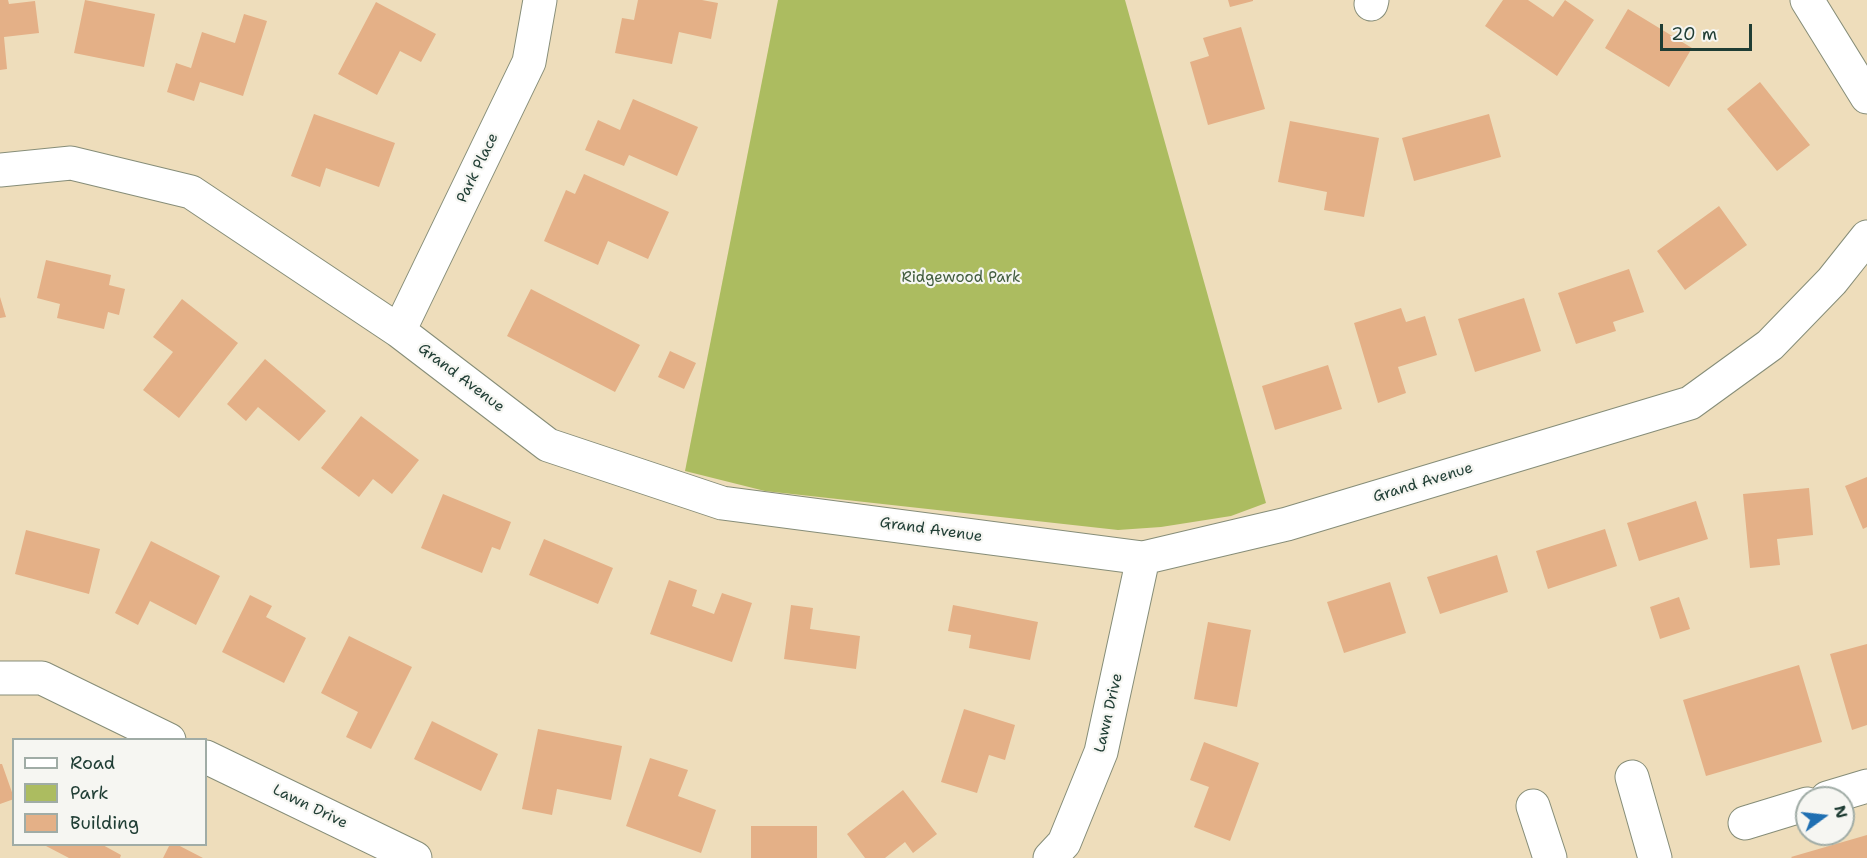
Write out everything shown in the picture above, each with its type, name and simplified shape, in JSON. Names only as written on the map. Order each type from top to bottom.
[{"type":"street","name":"Park Place","points":[[399,331],[530,62],[540,0]]},
{"type":"street","points":[[1807,0],[1867,97]]},
{"type":"street","name":"Grand Avenue","points":[[0,170],[70,164],[191,192],[399,331],[548,444],[722,503],[1143,558],[1287,524],[1690,403],[1770,345],[1832,281],[1867,237]]},
{"type":"street","name":"Lawn Drive","points":[[1050,858],[1064,843],[1101,752],[1143,558]]},
{"type":"street","points":[[0,678],[42,678],[166,738]]},
{"type":"street","name":"Lawn Drive","points":[[207,757],[415,858]]},
{"type":"street","points":[[1632,777],[1654,858]]},
{"type":"street","points":[[1533,806],[1550,858]]},
{"type":"street","points":[[1744,823],[1795,808]]},
{"type":"green space","name":"Ridgewood Park","points":[[778,0],[1125,0],[1266,503],[1231,516],[1161,527],[1118,530],[765,491],[685,471]]},
{"type":"building","points":[[0,0],[8,0],[9,4],[35,1],[39,33],[4,37],[7,69],[0,70]]},
{"type":"building","points":[[85,0],[155,14],[144,67],[74,53]]},
{"type":"building","points":[[638,0],[702,0],[718,3],[711,39],[679,32],[672,64],[615,53],[622,18],[634,20]]},
{"type":"building","points":[[1228,0],[1253,0],[1253,1],[1230,7]]},
{"type":"building","points":[[1503,0],[1528,0],[1553,17],[1565,0],[1594,20],[1557,76],[1485,26]]},
{"type":"building","points":[[376,2],[436,34],[421,62],[400,51],[377,95],[338,74]]},
{"type":"building","points":[[1628,9],[1692,48],[1669,87],[1605,48]]},
{"type":"building","points":[[244,14],[267,21],[243,96],[200,82],[194,101],[167,92],[176,63],[191,68],[202,32],[235,43]]},
{"type":"building","points":[[1241,27],[1265,109],[1208,125],[1190,62],[1209,56],[1203,38]]},
{"type":"building","points":[[1760,82],[1810,145],[1777,171],[1727,109]]},
{"type":"building","points":[[633,99],[698,127],[677,176],[629,155],[624,166],[585,150],[598,120],[620,130]]},
{"type":"building","points":[[314,114],[395,143],[379,187],[326,168],[320,187],[291,176]]},
{"type":"building","points":[[1489,114],[1501,157],[1414,181],[1402,138]]},
{"type":"building","points":[[1290,121],[1379,138],[1364,217],[1324,210],[1327,192],[1278,182]]},
{"type":"building","points":[[584,174],[669,212],[648,259],[608,241],[598,265],[544,241],[566,190],[575,194]]},
{"type":"building","points":[[1719,206],[1747,245],[1685,290],[1657,251]]},
{"type":"building","points":[[46,260],[111,275],[109,285],[125,289],[119,315],[108,312],[104,329],[57,318],[60,304],[37,298]]},
{"type":"building","points":[[1629,269],[1644,312],[1613,322],[1616,331],[1576,344],[1558,293]]},
{"type":"building","points":[[531,289],[640,345],[615,392],[507,336]]},
{"type":"building","points":[[0,297],[6,317],[0,318]]},
{"type":"building","points":[[1524,298],[1541,351],[1475,372],[1458,319]]},
{"type":"building","points":[[182,299],[238,343],[179,418],[143,390],[173,352],[153,337]]},
{"type":"building","points":[[1401,308],[1406,322],[1425,316],[1437,355],[1398,367],[1406,393],[1378,403],[1354,323]]},
{"type":"building","points":[[670,351],[696,363],[684,389],[658,377]]},
{"type":"building","points":[[265,359],[326,411],[299,441],[258,407],[246,421],[227,404]]},
{"type":"building","points":[[1328,365],[1342,409],[1275,430],[1262,386]]},
{"type":"building","points":[[361,416],[419,460],[392,494],[373,479],[359,497],[321,468]]},
{"type":"building","points":[[1867,477],[1867,527],[1863,529],[1845,486]]},
{"type":"building","points":[[1809,488],[1813,535],[1777,539],[1780,565],[1750,568],[1743,494]]},
{"type":"building","points":[[443,494],[511,522],[500,550],[492,547],[482,573],[421,548]]},
{"type":"building","points":[[1696,501],[1708,539],[1639,561],[1627,523]]},
{"type":"building","points":[[1605,529],[1617,566],[1548,589],[1536,551]]},
{"type":"building","points":[[26,530],[100,549],[89,594],[15,574]]},
{"type":"building","points":[[544,539],[613,568],[598,604],[529,575]]},
{"type":"building","points":[[151,541],[220,576],[196,625],[150,601],[138,625],[115,613]]},
{"type":"building","points":[[1497,555],[1508,592],[1440,614],[1427,577]]},
{"type":"building","points":[[669,580],[697,590],[692,606],[714,614],[722,593],[752,603],[732,662],[650,634]]},
{"type":"building","points":[[1390,582],[1406,633],[1344,653],[1327,602]]},
{"type":"building","points":[[250,595],[272,606],[266,617],[306,638],[284,683],[222,652]]},
{"type":"building","points":[[1679,597],[1690,629],[1660,639],[1650,607]]},
{"type":"building","points":[[791,605],[813,608],[810,629],[860,636],[856,669],[784,659]]},
{"type":"building","points":[[953,605],[1038,622],[1030,660],[969,648],[971,635],[948,631]]},
{"type":"building","points":[[1208,622],[1251,630],[1237,707],[1194,699]]},
{"type":"building","points":[[349,636],[412,667],[371,749],[346,737],[358,712],[321,693]]},
{"type":"building","points":[[1867,644],[1867,725],[1852,730],[1830,654]]},
{"type":"building","points":[[1799,665],[1822,742],[1706,776],[1683,700]]},
{"type":"building","points":[[964,709],[1015,725],[1005,760],[989,755],[977,793],[941,782]]},
{"type":"building","points":[[432,721],[498,754],[481,791],[414,759]]},
{"type":"building","points":[[538,729],[622,746],[611,800],[557,789],[552,815],[522,809]]},
{"type":"building","points":[[1204,742],[1259,763],[1230,841],[1194,827],[1209,787],[1190,780]]},
{"type":"building","points":[[650,758],[688,770],[678,796],[716,810],[701,853],[626,826]]},
{"type":"building","points":[[0,764],[2,764],[12,800],[0,804]]},
{"type":"building","points":[[903,790],[937,834],[913,853],[905,842],[885,858],[865,858],[847,834]]},
{"type":"building","points":[[751,826],[817,826],[817,858],[751,858]]},
{"type":"building","points":[[1867,835],[1867,858],[1791,857],[1829,846],[1855,846],[1855,838]]},
{"type":"building","points":[[46,846],[105,846],[121,855],[120,858],[69,858]]},
{"type":"building","points":[[169,846],[180,846],[203,858],[163,858]]}]
